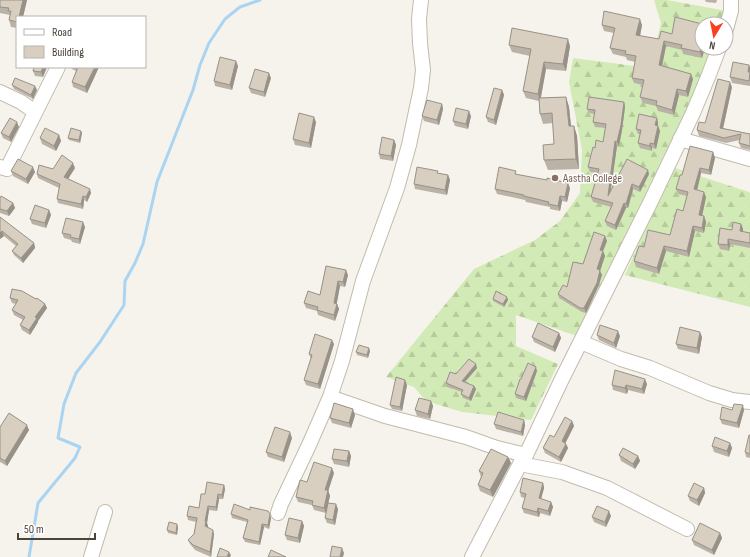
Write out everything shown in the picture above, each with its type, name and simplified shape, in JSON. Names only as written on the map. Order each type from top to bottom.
[{"type":"street","points":[[278,513],[330,397],[342,361],[363,281],[397,188],[413,130],[421,88],[423,70],[419,19],[422,0]]},
{"type":"street","points":[[730,16],[731,0]]},
{"type":"street","points":[[472,557],[523,460],[650,203],[705,84],[716,56]]},
{"type":"street","points":[[0,167],[7,169],[57,68]]},
{"type":"street","points":[[0,92],[21,102],[35,112]]},
{"type":"street","points":[[680,139],[750,159]]},
{"type":"street","points":[[581,342],[621,359],[650,368],[709,393],[732,400],[750,402]]},
{"type":"street","points":[[330,397],[385,416],[466,437],[497,448],[523,460],[607,488],[687,528]]},
{"type":"street","points":[[91,557],[105,512]]},
{"type":"green space","points":[[654,0],[667,0],[727,11],[725,16],[694,16],[694,56],[709,56],[687,111],[577,336],[516,315],[516,346],[558,364],[531,420],[462,412],[426,401],[414,387],[386,377],[474,269],[535,240],[560,221],[580,193],[582,150],[569,82],[573,58],[650,68],[661,23]]},
{"type":"green space","points":[[672,167],[750,193],[750,307],[625,275]]},
{"type":"building","points":[[0,0],[23,0],[19,16],[16,16],[16,22],[9,20],[11,11],[8,11],[9,8],[0,7]]},
{"type":"building","points":[[604,11],[640,19],[636,35],[659,39],[661,31],[672,34],[675,17],[694,22],[694,51],[681,48],[682,45],[664,41],[659,65],[691,74],[686,91],[677,89],[672,110],[656,105],[657,101],[640,97],[644,80],[632,78],[636,56],[625,54],[626,51],[610,48],[615,28],[602,25]]},
{"type":"building","points":[[512,28],[568,39],[563,64],[544,62],[538,94],[523,91],[531,49],[509,45]]},
{"type":"building","points":[[220,57],[236,61],[230,85],[214,81]]},
{"type":"building","points":[[733,62],[749,65],[749,81],[730,77]]},
{"type":"building","points":[[34,68],[43,68],[41,72],[33,71]]},
{"type":"building","points":[[78,68],[94,68],[85,87],[72,82]]},
{"type":"building","points":[[255,69],[269,73],[264,92],[249,88]]},
{"type":"building","points":[[15,78],[35,86],[31,95],[12,85]]},
{"type":"building","points":[[718,79],[730,82],[720,128],[750,134],[750,146],[739,143],[741,134],[724,138],[697,130],[699,122],[705,123]]},
{"type":"building","points":[[494,88],[502,90],[494,120],[486,117]]},
{"type":"building","points":[[566,97],[569,126],[574,126],[576,159],[544,160],[543,145],[554,144],[552,113],[540,114],[539,98]]},
{"type":"building","points":[[589,97],[624,102],[621,125],[617,142],[615,141],[608,196],[627,159],[648,170],[639,187],[632,184],[626,204],[624,203],[615,225],[605,221],[613,203],[591,197],[599,169],[588,167],[593,147],[595,148],[596,140],[603,142],[606,124],[593,122],[595,110],[587,109]]},
{"type":"building","points":[[427,100],[442,104],[437,120],[422,116]]},
{"type":"building","points":[[456,108],[469,111],[466,124],[453,121]]},
{"type":"building","points":[[299,113],[314,117],[309,143],[293,139]]},
{"type":"building","points":[[639,114],[657,118],[655,125],[658,126],[654,144],[650,143],[650,146],[638,143],[641,130],[636,129]]},
{"type":"building","points":[[10,118],[17,122],[9,137],[1,133]]},
{"type":"building","points":[[45,128],[59,135],[54,146],[40,138]]},
{"type":"building","points":[[71,128],[81,131],[79,140],[68,138]]},
{"type":"building","points":[[382,137],[394,140],[391,156],[379,154]]},
{"type":"building","points":[[690,146],[713,152],[709,170],[700,168],[694,189],[704,192],[699,215],[704,216],[702,228],[693,226],[687,251],[664,246],[657,268],[634,261],[639,246],[644,247],[648,230],[670,235],[677,209],[683,211],[688,192],[676,189],[680,175],[682,175]]},
{"type":"building","points":[[62,155],[73,163],[64,177],[90,189],[86,197],[83,196],[81,204],[57,199],[60,184],[37,174],[39,165],[53,169]]},
{"type":"building","points":[[18,159],[33,167],[26,179],[11,171]]},
{"type":"building","points":[[417,167],[438,171],[437,173],[448,175],[445,190],[414,184]]},
{"type":"building","points":[[499,167],[516,171],[515,174],[547,180],[547,178],[568,183],[565,197],[560,196],[558,206],[524,195],[495,189]]},
{"type":"building","points":[[1,196],[13,203],[7,211],[0,209]]},
{"type":"building","points":[[35,205],[49,210],[45,223],[30,219]]},
{"type":"building","points":[[0,217],[34,243],[21,258],[12,251],[18,244],[2,231],[0,233]]},
{"type":"building","points":[[66,218],[83,222],[79,239],[62,233]]},
{"type":"building","points":[[733,222],[741,224],[740,231],[750,233],[750,243],[728,239],[728,245],[718,244],[720,228],[732,230]]},
{"type":"building","points":[[594,232],[605,236],[600,250],[603,251],[597,269],[600,270],[597,283],[584,308],[580,308],[558,294],[563,285],[567,287],[573,262],[583,264]]},
{"type":"building","points":[[326,266],[346,270],[343,282],[338,281],[334,303],[337,304],[334,315],[317,310],[318,307],[304,303],[308,291],[320,295]]},
{"type":"building","points":[[12,289],[22,291],[36,299],[37,298],[45,304],[35,317],[37,318],[29,330],[20,325],[25,317],[12,310],[18,300],[10,298]]},
{"type":"building","points":[[496,291],[507,297],[503,304],[493,299]]},
{"type":"building","points":[[538,323],[559,333],[553,347],[532,337]]},
{"type":"building","points":[[600,325],[618,331],[614,343],[597,335]]},
{"type":"building","points":[[680,327],[700,332],[697,348],[676,344]]},
{"type":"building","points":[[315,334],[332,340],[318,384],[304,380],[312,355],[309,354]]},
{"type":"building","points":[[359,345],[369,348],[367,355],[356,352]]},
{"type":"building","points":[[469,359],[476,364],[462,381],[474,386],[469,398],[461,394],[463,390],[446,383],[450,372],[456,374]]},
{"type":"building","points":[[528,363],[536,367],[524,397],[515,394]]},
{"type":"building","points":[[615,370],[645,379],[642,389],[626,385],[625,388],[612,385]]},
{"type":"building","points":[[396,377],[405,380],[400,407],[390,405]]},
{"type":"building","points":[[419,398],[431,401],[428,414],[415,410]]},
{"type":"building","points":[[334,403],[353,409],[349,423],[330,418]]},
{"type":"building","points":[[734,404],[743,405],[737,423],[720,419],[722,407],[732,410]]},
{"type":"building","points":[[498,412],[524,420],[521,432],[494,424]]},
{"type":"building","points":[[9,413],[27,425],[5,461],[0,458],[0,427]]},
{"type":"building","points":[[565,417],[572,421],[562,441],[566,444],[559,457],[543,448],[550,435],[554,437]]},
{"type":"building","points":[[275,427],[290,432],[282,457],[266,452]]},
{"type":"building","points":[[750,435],[750,454],[745,452]]},
{"type":"building","points":[[715,437],[730,443],[727,451],[712,446]]},
{"type":"building","points":[[623,448],[638,456],[633,464],[619,455]]},
{"type":"building","points":[[334,449],[349,451],[347,461],[332,459]]},
{"type":"building","points":[[491,449],[508,457],[490,490],[478,485],[483,473],[479,471]]},
{"type":"building","points":[[314,462],[332,468],[325,490],[328,490],[324,508],[312,505],[313,501],[296,497],[300,480],[307,482]]},
{"type":"building","points":[[523,478],[543,483],[539,498],[551,502],[548,511],[538,508],[537,512],[522,508],[526,494],[520,492]]},
{"type":"building","points":[[207,482],[224,485],[222,495],[218,494],[216,507],[208,506],[205,526],[213,530],[210,552],[193,545],[188,540],[194,534],[197,518],[187,516],[189,506],[199,508],[201,494],[205,494]]},
{"type":"building","points":[[694,483],[704,488],[697,500],[688,496]]},
{"type":"building","points":[[328,503],[336,504],[333,520],[325,518]]},
{"type":"building","points":[[234,504],[250,510],[250,507],[268,511],[270,514],[268,525],[262,524],[259,542],[243,538],[248,520],[231,514]]},
{"type":"building","points":[[597,506],[609,511],[605,522],[592,517]]},
{"type":"building","points":[[289,518],[302,521],[298,538],[285,535]]},
{"type":"building","points":[[169,522],[177,524],[176,533],[167,530]]},
{"type":"building","points":[[700,523],[720,533],[712,550],[692,540]]},
{"type":"building","points":[[332,546],[342,548],[340,557],[330,557]]},
{"type":"building","points":[[220,548],[229,552],[227,557],[217,557]]},
{"type":"building","points":[[271,550],[286,557],[268,557]]},
{"type":"waterway","points":[[29,557],[38,503],[75,458],[80,447],[58,438],[64,404],[76,373],[100,342],[124,305],[125,281],[143,244],[157,182],[193,90],[200,65],[209,43],[225,19],[240,7],[260,0]]},
{"type":"place","name":"Aastha College","points":[[555,178]]}]
